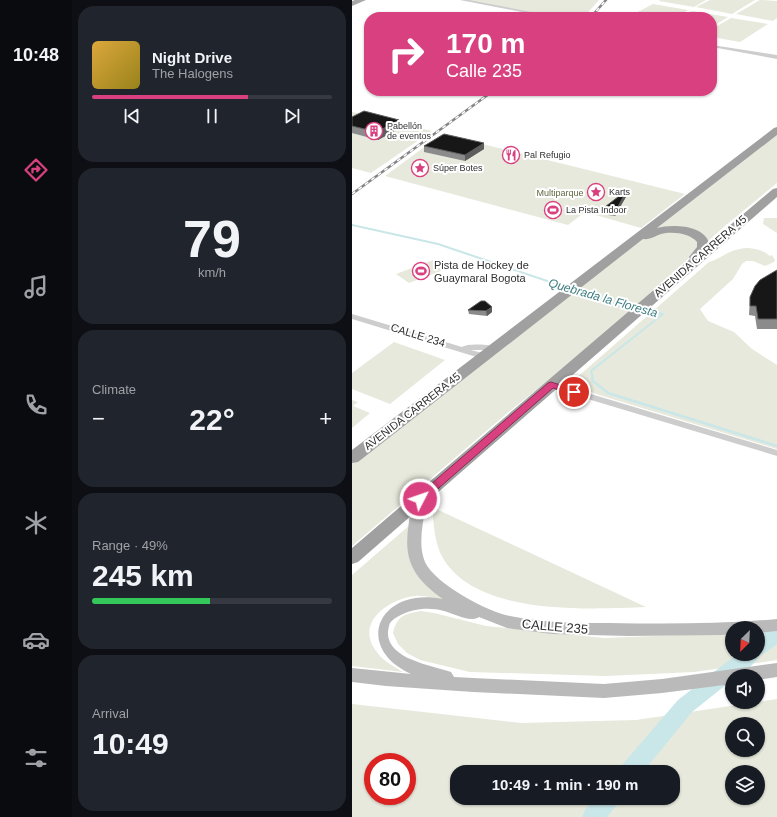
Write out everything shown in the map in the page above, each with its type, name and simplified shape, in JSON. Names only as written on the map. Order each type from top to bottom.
[{"type":"highway","name":"AVENIDA CARRERA 45","points":[[352,458],[777,130]]},
{"type":"highway","name":"AVENIDA CARRERA 45","points":[[352,558],[777,191]]},
{"type":"highway","points":[[618,254],[644,238],[660,231],[678,230],[692,233],[703,241],[703,247],[678,276]]},
{"type":"main road","points":[[352,4],[362,0]]},
{"type":"main road","name":"CALLE 235","points":[[420,499],[416,528],[416,551],[419,564],[427,576],[438,587],[453,597],[469,606],[506,622],[557,628],[660,630],[703,630],[777,625]]},
{"type":"main road","points":[[473,685],[419,670],[398,660],[385,650],[379,637],[382,622],[394,611],[408,605],[426,602],[443,605],[506,622]]},
{"type":"main road","points":[[765,672],[777,670]]},
{"type":"main road","points":[[352,675],[473,685],[604,691],[662,686],[725,678]]},
{"type":"street","points":[[462,0],[528,12]]},
{"type":"street","points":[[717,47],[777,57]]},
{"type":"street","name":"CALLE 234","points":[[352,316],[457,347],[488,352]]},
{"type":"street","points":[[457,347],[488,352]]},
{"type":"street","points":[[551,385],[777,453]]},
{"type":"green space","points":[[465,0],[599,0],[588,12],[531,12]]},
{"type":"green space","points":[[706,0],[694,7],[659,1]]},
{"type":"green space","points":[[710,0],[755,0],[732,14],[696,7]]},
{"type":"green space","points":[[760,0],[777,1],[777,18],[773,21],[736,14]]},
{"type":"green space","points":[[653,4],[688,10],[685,12],[638,12]]},
{"type":"green space","points":[[717,15],[728,17],[717,24]]},
{"type":"green space","points":[[731,18],[768,24],[740,42],[717,38],[717,26]]},
{"type":"green space","points":[[352,112],[432,131],[371,173],[352,168]]},
{"type":"green space","name":"Multiparque","points":[[442,134],[685,194],[641,228],[585,212],[568,225],[385,176]]},
{"type":"green space","points":[[777,135],[777,183],[726,225],[577,358],[511,410],[352,546],[352,462]]},
{"type":"green space","points":[[764,218],[777,218],[777,233],[763,224]]},
{"type":"green space","points":[[748,248],[760,250],[770,256],[772,255],[775,260],[774,262],[765,266],[753,261],[746,261],[742,264],[733,279],[700,309],[708,321],[734,332],[752,349],[777,365],[777,449],[596,394],[574,385],[574,380],[709,262],[736,250]]},
{"type":"green space","name":"Pista de Hockey de Guaymaral Bogota","points":[[433,260],[446,269],[409,283],[396,274]]},
{"type":"green space","points":[[394,342],[445,360],[390,404],[352,389],[352,373]]},
{"type":"green space","points":[[352,400],[358,402],[353,406],[370,413],[352,428]]},
{"type":"green space","points":[[432,507],[646,607],[566,608],[508,600],[483,591],[461,578],[444,560],[436,541]]},
{"type":"green space","points":[[411,524],[419,576],[430,589],[448,601],[423,596],[405,598],[385,607],[372,622],[369,631],[371,641],[376,651],[385,660],[403,672],[352,666],[352,575]]},
{"type":"green space","points":[[421,611],[486,626],[604,638],[725,633],[725,661],[765,661],[765,630],[777,629],[777,660],[694,672],[606,676],[470,672],[420,660],[407,653],[398,644],[393,633],[399,619],[410,613]]},
{"type":"green space","points":[[777,699],[777,817],[352,817],[352,704],[521,723],[636,720],[725,707],[725,709],[765,709],[765,701]]},
{"type":"building","points":[[364,111],[399,120],[377,132],[352,126],[352,117]]},
{"type":"building","points":[[444,134],[484,143],[465,155],[424,146]]},
{"type":"building","points":[[627,190],[615,212],[601,210]]},
{"type":"building","points":[[777,270],[777,319],[758,319],[756,306],[750,306],[750,297],[755,286],[760,280]]},
{"type":"building","points":[[481,301],[485,301],[492,307],[486,311],[468,310]]},
{"type":"waterway","name":"Quebrada la Floresta","points":[[352,225],[438,244],[568,288]]},
{"type":"waterway","name":"Quebrada la Floresta","points":[[575,291],[617,305],[635,308]]},
{"type":"waterway","name":"Quebrada la Floresta","points":[[593,379],[591,371],[663,314],[644,310]]},
{"type":"waterway","name":"Quebrada la Floresta","points":[[592,378],[593,381],[608,393],[777,446]]},
{"type":"waterway","points":[[765,642],[777,633]]},
{"type":"waterway","points":[[636,765],[685,706],[742,661]]},
{"type":"waterway","points":[[593,817],[603,805]]},
{"type":"railway","points":[[595,12],[606,0]]},
{"type":"railway","points":[[352,194],[486,96]]},
{"type":"place","name":"Pabellón de eventos","points":[[374,131]]},
{"type":"place","name":"Pal Refugio","points":[[511,155]]},
{"type":"place","name":"Súper Botes","points":[[420,168]]},
{"type":"place","name":"Karts","points":[[596,192]]},
{"type":"place","name":"La Pista Indoor","points":[[553,210]]},
{"type":"place","name":"Pista de Hockey de Guaymaral Bogota","points":[[421,271]]},
{"type":"route","points":[[420,499],[551,385],[574,392]]}]
